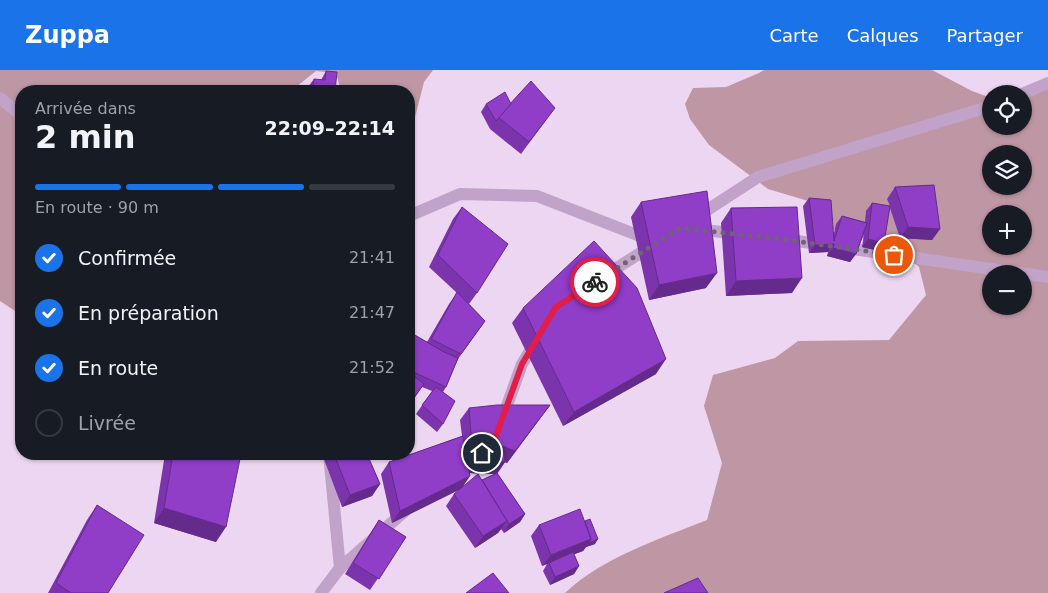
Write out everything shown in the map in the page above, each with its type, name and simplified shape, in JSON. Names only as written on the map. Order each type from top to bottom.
[{"type":"street","points":[[1032,90],[1048,83]]},
{"type":"street","points":[[0,98],[15,110]]},
{"type":"street","points":[[754,236],[684,225],[758,177],[982,109]]},
{"type":"street","points":[[415,213],[460,194],[537,196],[661,240],[590,285]]},
{"type":"street","points":[[772,238],[1048,277]]},
{"type":"street","points":[[496,436],[522,364],[542,331]]},
{"type":"street","points":[[330,460],[340,568]]},
{"type":"street","points":[[321,593],[340,568],[414,505]]},
{"type":"shaded area","points":[[0,70],[433,70],[424,82],[415,117],[415,85],[339,85],[336,73],[316,71],[298,85],[15,85],[15,311],[0,301]]},
{"type":"shaded area","points":[[764,70],[932,70],[982,95],[982,135],[1032,135],[1032,90],[1048,83],[1048,593],[565,593],[580,580],[614,559],[707,520],[722,463],[704,406],[713,375],[775,358],[798,341],[889,340],[926,295],[919,267],[898,248],[810,223],[825,206],[768,189],[709,145],[690,119],[685,104],[693,88],[726,87]]},
{"type":"building","points":[[326,71],[337,72],[336,85],[313,85],[314,79],[325,80]]},
{"type":"building","points":[[531,81],[555,108],[529,142],[498,117]]},
{"type":"building","points":[[505,92],[511,104],[496,121],[486,104]]},
{"type":"building","points":[[934,185],[940,229],[908,227],[895,187]]},
{"type":"building","points":[[707,191],[717,273],[659,285],[641,202]]},
{"type":"building","points":[[809,198],[831,200],[834,241],[842,216],[867,223],[856,254],[833,248],[834,244],[815,245]]},
{"type":"building","points":[[872,203],[890,206],[884,243],[868,239]]},
{"type":"building","points":[[462,207],[508,244],[477,293],[438,255]]},
{"type":"building","points":[[797,207],[802,278],[736,281],[731,208]]},
{"type":"building","points":[[594,241],[637,288],[666,359],[574,412],[523,308]]},
{"type":"building","points":[[457,292],[485,321],[461,354],[431,339]]},
{"type":"building","points":[[415,335],[458,358],[446,387],[415,373]]},
{"type":"building","points":[[415,377],[424,384],[415,396]]},
{"type":"building","points":[[436,387],[455,401],[443,424],[422,405]]},
{"type":"building","points":[[497,405],[550,405],[515,451],[503,446],[505,462],[473,461],[469,408]]},
{"type":"building","points":[[463,436],[470,476],[400,511],[389,462],[395,460],[415,460],[415,453]]},
{"type":"building","points":[[172,460],[240,460],[226,527],[164,508]]},
{"type":"building","points":[[336,460],[370,460],[380,484],[350,495]]},
{"type":"building","points":[[497,473],[525,514],[509,524],[482,480]]},
{"type":"building","points":[[478,474],[507,521],[483,536],[454,494]]},
{"type":"building","points":[[97,505],[144,535],[108,593],[71,593],[56,583]]},
{"type":"building","points":[[580,509],[591,539],[551,555],[539,525]]},
{"type":"building","points":[[590,519],[598,539],[589,543],[591,539],[585,521]]},
{"type":"building","points":[[379,520],[406,537],[379,579],[353,563]]},
{"type":"building","points":[[573,552],[579,566],[555,577],[549,563]]},
{"type":"building","points":[[493,573],[509,593],[466,593]]},
{"type":"building","points":[[698,578],[708,593],[664,593]]},
{"type":"way so far","points":[[595,282],[680,228],[781,239],[894,255]]},
{"type":"route","points":[[482,453],[493,444],[522,364],[556,307],[595,282]]}]
